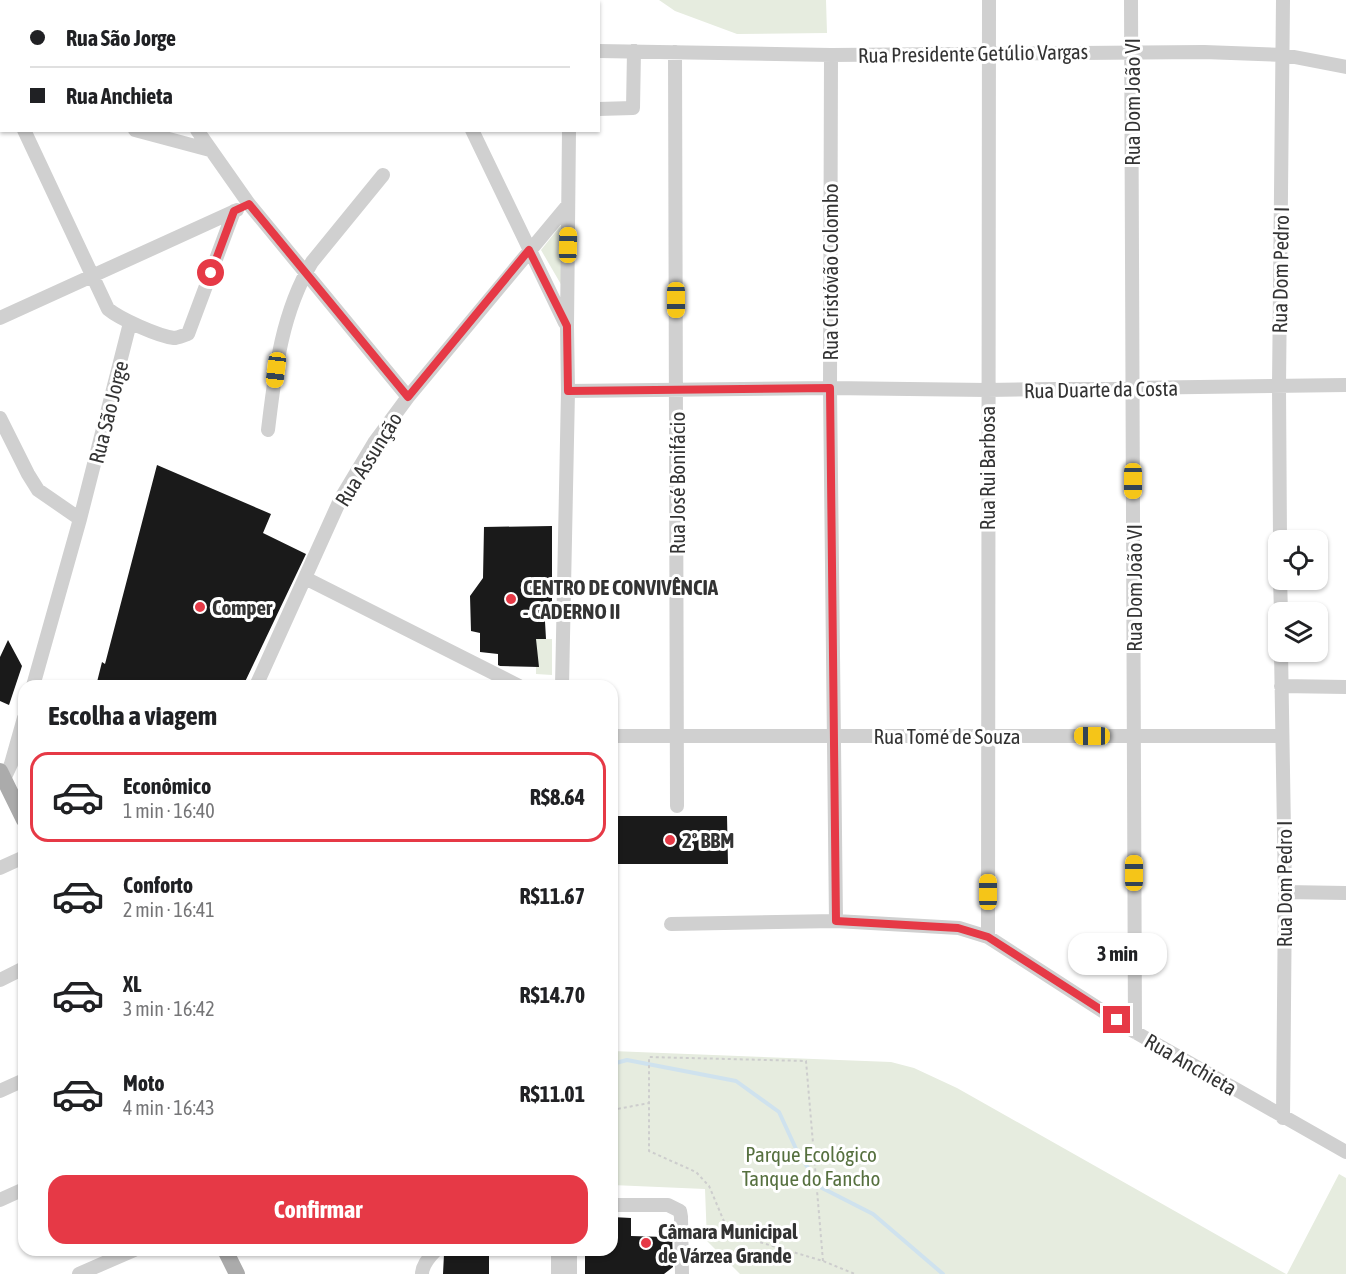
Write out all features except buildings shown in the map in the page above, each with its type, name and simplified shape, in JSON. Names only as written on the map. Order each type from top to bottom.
[{"type":"main road","points":[[2,775],[18,807]]},
{"type":"main road","points":[[228,1256],[237,1274]]},
{"type":"street","name":"Rua Rui Barbosa","points":[[988,937],[989,0]]},
{"type":"street","name":"Rua Dom João VI","points":[[1131,0],[1135,1032]]},
{"type":"street","name":"Rua Dom Pedro I","points":[[1280,530],[1283,0]]},
{"type":"street","name":"Rua Presidente Getúlio Vargas","points":[[600,51],[831,55],[1131,52],[1284,55],[1346,67]]},
{"type":"street","points":[[600,109],[633,108],[634,51]]},
{"type":"street","name":"Rua José Bonifácio","points":[[675,52],[677,806]]},
{"type":"street","name":"Rua Cristóvão Colombo","points":[[831,55],[830,388],[836,921]]},
{"type":"street","points":[[25,132],[108,309],[117,317],[130,323],[175,338],[188,334],[234,211]]},
{"type":"street","points":[[142,132],[210,150]]},
{"type":"street","points":[[198,132],[249,204],[408,397]]},
{"type":"street","points":[[473,132],[567,326]]},
{"type":"street","points":[[562,680],[568,391],[569,132]]},
{"type":"street","points":[[268,430],[278,350],[284,325],[306,272],[383,175]]},
{"type":"street","points":[[0,318],[249,204]]},
{"type":"street","name":"Rua Assunção","points":[[259,680],[341,498],[374,443],[408,397],[568,205]]},
{"type":"street","name":"Rua São Jorge","points":[[35,680],[80,519],[130,323]]},
{"type":"street","name":"Rua Duarte da Costa","points":[[568,391],[830,388],[987,390],[1346,385]]},
{"type":"street","points":[[0,418],[38,490],[80,519]]},
{"type":"street","points":[[305,578],[507,680]]},
{"type":"street","name":"Rua Dom Pedro I","points":[[1281,662],[1285,892],[1283,1118]]},
{"type":"street","points":[[1281,686],[1346,687]]},
{"type":"street","name":"Rua Tomé de Souza","points":[[618,736],[1282,736]]},
{"type":"street","points":[[2,775],[11,764],[18,739]]},
{"type":"street","points":[[0,868],[18,860]]},
{"type":"street","points":[[1285,892],[1346,893]]},
{"type":"street","name":"Rua Anchieta","points":[[670,924],[836,921],[958,928],[988,937],[1135,1032],[1346,1152]]},
{"type":"street","points":[[0,980],[18,971]]},
{"type":"street","points":[[0,1091],[18,1083]]},
{"type":"street","points":[[0,1200],[18,1192]]},
{"type":"street","points":[[618,1204],[668,1205],[680,1211],[682,1274]]},
{"type":"street","points":[[80,1274],[120,1256]]},
{"type":"street","points":[[422,1274],[422,1270],[432,1256]]},
{"type":"street","points":[[558,1256],[558,1274]]},
{"type":"street","points":[[570,1256],[570,1274]]},
{"type":"path","points":[[823,1261],[806,1061],[650,1058],[649,1151],[696,1172],[709,1186],[729,1233],[823,1261],[855,1274]]},
{"type":"path","points":[[618,1109],[650,1103]]},
{"type":"green space","points":[[659,0],[826,0],[827,33],[737,34],[675,11]]},
{"type":"green space","points":[[562,224],[562,286],[541,250]]},
{"type":"green space","points":[[536,639],[552,639],[552,675],[536,674]]},
{"type":"green space","name":"Parque Ecológico Tanque do Fancho","points":[[618,1051],[891,1062],[914,1068],[957,1088],[1286,1274],[740,1274],[707,1241],[705,1189],[618,1185]]},
{"type":"green space","points":[[1339,1174],[1346,1178],[1346,1274],[1287,1274]]},
{"type":"waterway","points":[[618,1062],[627,1060],[736,1081],[779,1112],[797,1151],[810,1171]]},
{"type":"waterway","points":[[822,1188],[873,1214],[943,1274]]},
{"type":"place","name":"CENTRO DE CONVIVÊNCIA - CADERNO II","points":[[511,599]]},
{"type":"place","name":"Comper","points":[[200,607]]},
{"type":"place","name":"2º BBM","points":[[670,840]]},
{"type":"place","name":"Câmara Municipal de Várzea Grande","points":[[646,1243]]},
{"type":"route","points":[[211,273],[234,211],[249,204],[408,397],[529,250],[567,326],[568,391],[830,388],[836,921],[958,928],[988,937],[1117,1020]]}]
